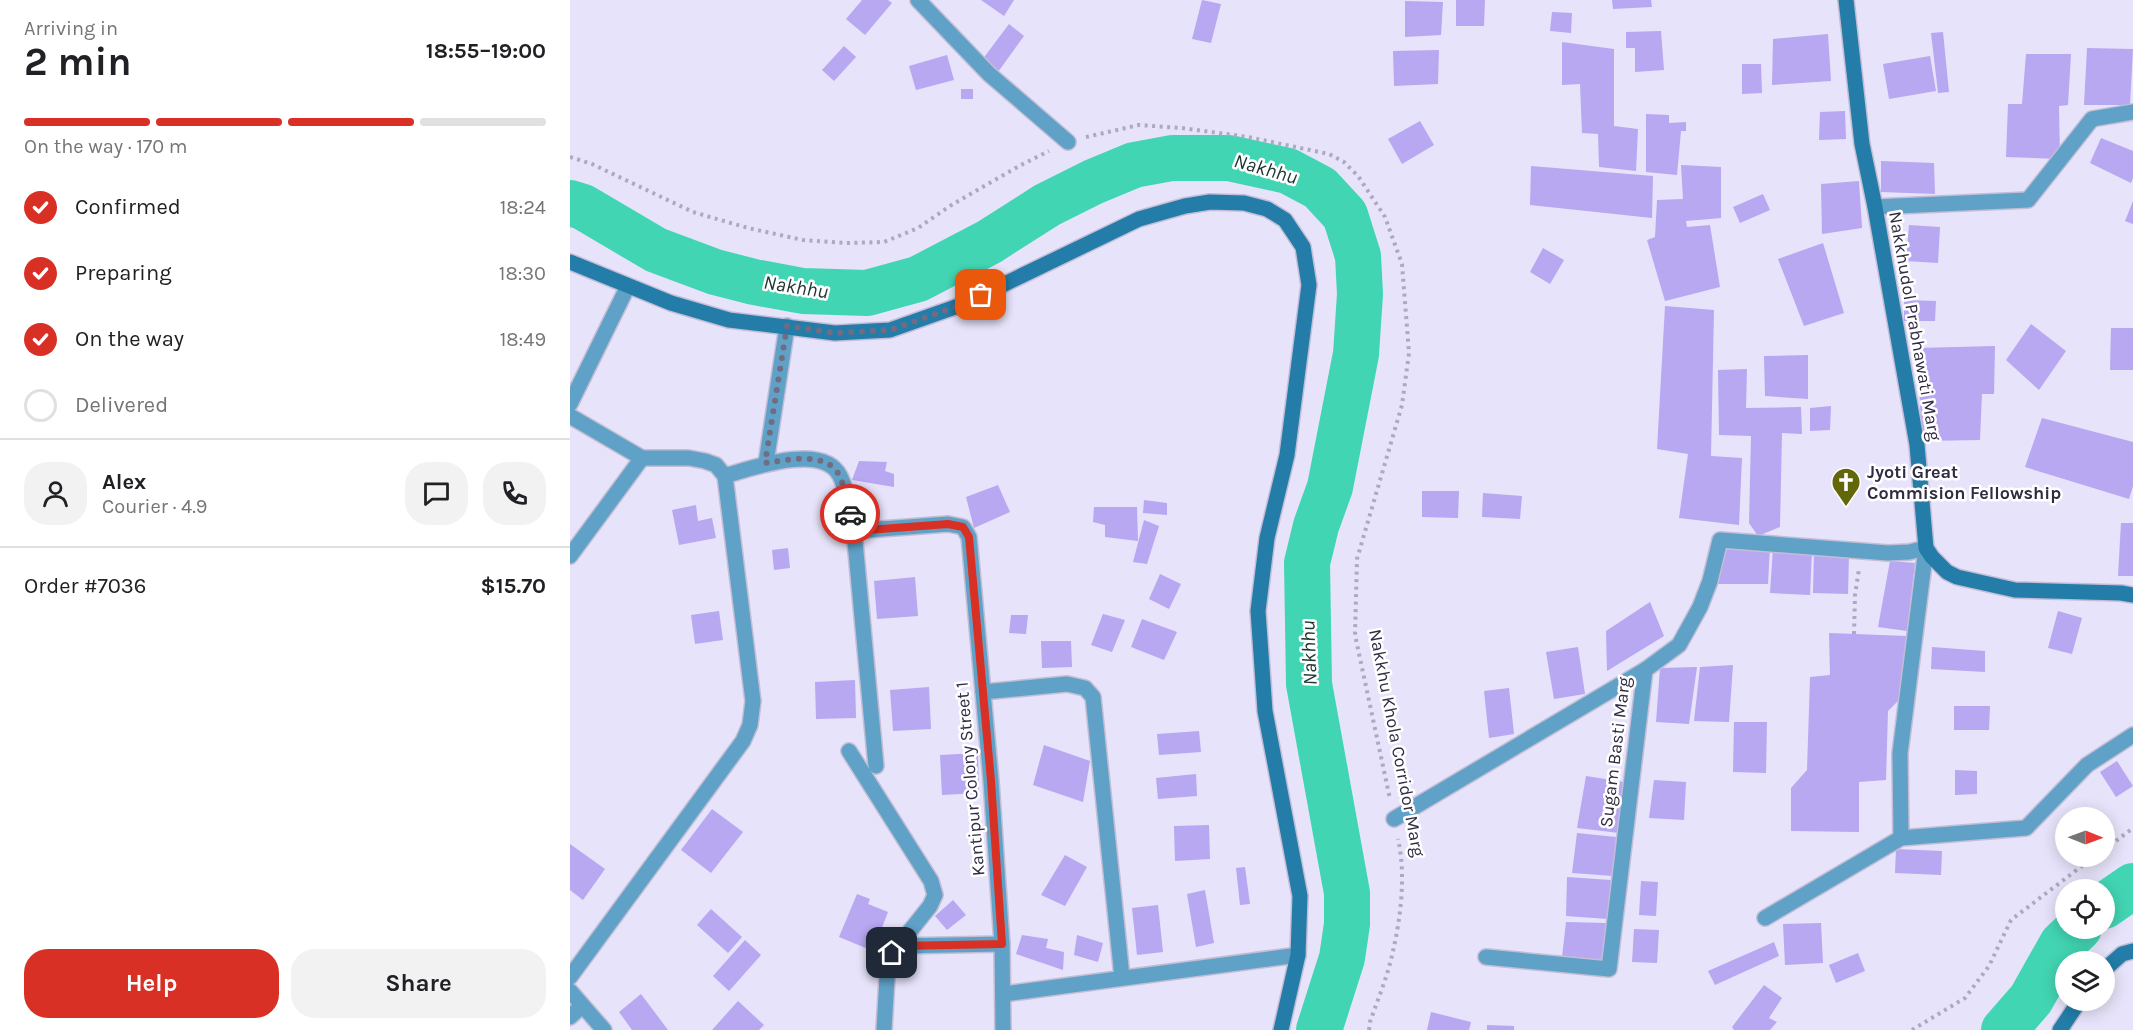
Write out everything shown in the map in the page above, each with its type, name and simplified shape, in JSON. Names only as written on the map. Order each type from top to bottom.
[{"type":"street","points":[[918,0],[990,74],[1068,142]]},
{"type":"street","name":"Nakkhudol Prabhawati Marg","points":[[1846,0],[1862,144],[1917,445],[1926,548]]},
{"type":"street","points":[[1875,207],[2028,200],[2092,119],[2133,112]]},
{"type":"street","points":[[570,262],[671,303],[729,320],[835,333],[890,330],[961,305],[1139,219],[1185,206],[1210,202],[1244,203],[1267,209],[1285,220],[1303,248],[1309,285],[1287,455],[1267,538],[1258,611],[1265,711],[1300,896],[1298,955],[1281,1030]]},
{"type":"street","points":[[570,404],[628,286]]},
{"type":"street","points":[[765,463],[787,326]]},
{"type":"street","points":[[570,416],[642,458],[689,458],[705,461],[716,465],[726,476],[730,527],[753,701],[750,725],[743,741],[570,977]]},
{"type":"street","points":[[570,556],[642,458]]},
{"type":"street","points":[[726,476],[765,463],[794,459],[814,459],[829,463],[840,475],[854,531],[876,766]]},
{"type":"street","name":"Kantipur Colony Street 1","points":[[854,531],[948,524],[963,527],[969,537],[1002,944],[1003,1030]]},
{"type":"street","name":"Sugam Basti Marg","points":[[1486,957],[1609,969],[1645,670],[1679,645],[1704,598],[1720,540],[1888,553],[1926,548]]},
{"type":"street","points":[[1926,548],[1947,572],[1958,577],[2015,590],[2133,595]]},
{"type":"street","points":[[1901,838],[1900,753],[1926,548]]},
{"type":"street","points":[[1394,819],[1645,670]]},
{"type":"street","points":[[983,692],[1067,684],[1085,688],[1092,697],[1122,977]]},
{"type":"street","points":[[1765,918],[1901,838],[2026,828],[2087,765],[2133,735]]},
{"type":"street","points":[[849,751],[931,881],[935,895],[930,906],[888,961],[884,1030]]},
{"type":"street","points":[[898,946],[1002,944]]},
{"type":"street","points":[[2115,960],[2122,954],[2133,951]]},
{"type":"street","points":[[1004,994],[1298,955]]},
{"type":"street","points":[[570,991],[604,1030]]},
{"type":"street","points":[[570,1017],[582,1006]]},
{"type":"street","points":[[2060,1030],[2073,1011]]},
{"type":"path","name":"Nakkhu Khola Corridor Marg","points":[[570,157],[592,164],[693,212],[748,228],[803,240],[846,243],[884,242],[918,228],[953,204],[1021,165],[1068,142],[1139,125],[1237,136],[1300,147],[1329,154],[1344,162],[1358,176],[1385,217],[1402,264],[1409,353],[1402,405],[1357,560],[1355,635],[1401,854],[1400,902],[1393,952],[1370,1022],[1370,1030]]},
{"type":"path","points":[[1854,634],[1855,595],[1864,551]]},
{"type":"path","points":[[2115,842],[2133,828]]},
{"type":"path","points":[[1912,1030],[1965,998],[1989,966],[2011,920],[2081,867]]},
{"type":"building","points":[[862,0],[888,0],[892,3],[865,35],[846,19]]},
{"type":"building","points":[[981,0],[1014,0],[1004,16]]},
{"type":"building","points":[[1202,0],[1221,4],[1211,43],[1192,39]]},
{"type":"building","points":[[1456,0],[1485,0],[1484,26],[1456,26]]},
{"type":"building","points":[[1612,0],[1651,0],[1652,7],[1613,9]]},
{"type":"building","points":[[1405,1],[1443,2],[1441,35],[1405,37]]},
{"type":"building","points":[[1552,12],[1572,13],[1571,33],[1550,31]]},
{"type":"building","points":[[1009,24],[1024,36],[998,72],[982,60]]},
{"type":"building","points":[[1661,31],[1664,70],[1635,72],[1635,48],[1626,48],[1626,32]]},
{"type":"building","points":[[1943,32],[1949,92],[1938,93],[1931,33]]},
{"type":"building","points":[[1828,34],[1831,81],[1772,85],[1773,39]]},
{"type":"building","points":[[1562,42],[1614,49],[1614,126],[1638,129],[1636,171],[1599,167],[1598,134],[1582,133],[1580,84],[1562,85]]},
{"type":"building","points":[[844,46],[856,57],[834,81],[822,70]]},
{"type":"building","points":[[2087,48],[2133,49],[2130,105],[2084,105]]},
{"type":"building","points":[[1439,50],[1438,84],[1394,86],[1393,51]]},
{"type":"building","points":[[2026,54],[2071,54],[2068,105],[2059,106],[2060,159],[2006,157],[2008,104],[2022,104]]},
{"type":"building","points":[[947,55],[954,80],[916,90],[909,66]]},
{"type":"building","points":[[1930,56],[1936,91],[1889,99],[1883,64]]},
{"type":"building","points":[[1742,64],[1761,64],[1762,93],[1742,94]]},
{"type":"building","points":[[961,89],[973,89],[973,99],[961,99]]},
{"type":"building","points":[[1845,111],[1846,139],[1819,140],[1820,112]]},
{"type":"building","points":[[1646,114],[1669,115],[1669,123],[1686,122],[1686,131],[1681,131],[1677,175],[1646,172]]},
{"type":"building","points":[[1420,121],[1434,145],[1402,164],[1388,139]]},
{"type":"building","points":[[2101,138],[2133,151],[2131,183],[2090,163]]},
{"type":"building","points":[[1881,161],[1934,163],[1935,194],[1881,192]]},
{"type":"building","points":[[1681,165],[1721,167],[1721,218],[1686,221],[1687,227],[1710,225],[1720,287],[1665,301],[1647,240],[1655,237],[1657,200],[1683,199]]},
{"type":"building","points":[[1531,166],[1653,176],[1652,218],[1530,205]]},
{"type":"building","points":[[1859,181],[1862,228],[1822,234],[1821,184]]},
{"type":"building","points":[[1763,194],[1770,210],[1740,223],[1733,207]]},
{"type":"building","points":[[2133,201],[2133,224],[2125,221]]},
{"type":"building","points":[[1909,225],[1940,227],[1938,263],[1906,261]]},
{"type":"building","points":[[1823,243],[1844,313],[1804,326],[1778,259]]},
{"type":"building","points":[[1543,248],[1564,260],[1550,284],[1530,272]]},
{"type":"building","points":[[1904,300],[1936,301],[1935,321],[1904,321]]},
{"type":"building","points":[[1665,306],[1714,310],[1711,456],[1742,458],[1739,525],[1679,518],[1688,454],[1657,449]]},
{"type":"building","points":[[2031,324],[2066,351],[2039,390],[2006,360]]},
{"type":"building","points":[[2111,328],[2133,328],[2133,370],[2110,370]]},
{"type":"building","points":[[1995,346],[1994,394],[1982,394],[1980,440],[1922,441],[1917,348]]},
{"type":"building","points":[[1808,355],[1808,399],[1765,396],[1764,356]]},
{"type":"building","points":[[1747,369],[1746,408],[1801,407],[1802,434],[1782,433],[1780,527],[1758,536],[1749,523],[1751,436],[1719,435],[1718,370]]},
{"type":"building","points":[[1831,406],[1830,430],[1810,431],[1810,408]]},
{"type":"building","points":[[2042,418],[2133,442],[2133,486],[2129,499],[2025,467]]},
{"type":"building","points":[[859,461],[887,462],[885,471],[894,474],[894,487],[852,480]]},
{"type":"building","points":[[998,485],[1010,512],[974,528],[966,497]]},
{"type":"building","points":[[1422,491],[1459,491],[1458,518],[1422,517]]},
{"type":"building","points":[[1483,493],[1522,496],[1520,519],[1482,517]]},
{"type":"building","points":[[1144,500],[1167,503],[1167,515],[1143,513]]},
{"type":"building","points":[[696,505],[698,521],[712,518],[716,538],[679,545],[672,510]]},
{"type":"building","points":[[1094,507],[1137,507],[1138,541],[1105,537],[1105,525],[1093,522]]},
{"type":"building","points":[[1144,520],[1159,526],[1147,564],[1133,562]]},
{"type":"building","points":[[2121,523],[2133,523],[2133,576],[2118,576]]},
{"type":"building","points":[[1723,546],[1770,547],[1768,584],[1716,584]]},
{"type":"building","points":[[788,548],[790,568],[774,570],[772,550]]},
{"type":"building","points":[[1773,548],[1812,550],[1810,595],[1770,593]]},
{"type":"building","points":[[1814,551],[1849,554],[1848,594],[1813,593]]},
{"type":"building","points":[[1890,561],[1915,563],[1907,631],[1878,627]]},
{"type":"building","points":[[1160,574],[1181,584],[1169,609],[1149,599]]},
{"type":"building","points":[[915,577],[918,616],[877,619],[874,581]]},
{"type":"building","points":[[1650,602],[1664,636],[1607,671],[1606,631]]},
{"type":"building","points":[[719,611],[723,640],[695,644],[691,615]]},
{"type":"building","points":[[2058,611],[2082,618],[2072,654],[2048,648]]},
{"type":"building","points":[[1103,614],[1125,620],[1112,652],[1091,645]]},
{"type":"building","points":[[1011,615],[1028,615],[1026,634],[1009,633]]},
{"type":"building","points":[[1142,619],[1177,632],[1164,660],[1131,647]]},
{"type":"building","points":[[1829,633],[1907,636],[1900,699],[1888,711],[1886,780],[1859,782],[1859,832],[1791,831],[1791,788],[1807,770],[1810,677],[1830,675]]},
{"type":"building","points":[[1041,641],[1071,641],[1072,667],[1042,668]]},
{"type":"building","points":[[1578,647],[1585,694],[1554,699],[1546,652]]},
{"type":"building","points":[[1932,647],[1985,651],[1985,672],[1931,669]]},
{"type":"building","points":[[1733,665],[1729,722],[1694,721],[1700,667]]},
{"type":"building","points":[[1697,667],[1689,724],[1656,722],[1660,668]]},
{"type":"building","points":[[855,680],[856,718],[816,719],[815,682]]},
{"type":"building","points":[[929,687],[931,729],[893,731],[890,690]]},
{"type":"building","points":[[1509,688],[1514,734],[1489,738],[1484,691]]},
{"type":"building","points":[[1954,706],[1990,706],[1989,730],[1954,730]]},
{"type":"building","points":[[1734,722],[1767,722],[1766,773],[1733,772]]},
{"type":"building","points":[[1199,731],[1201,752],[1159,755],[1157,734]]},
{"type":"building","points":[[1044,745],[1090,761],[1083,802],[1033,785]]},
{"type":"building","points":[[978,753],[979,793],[942,795],[940,755]]},
{"type":"building","points":[[2117,761],[2133,786],[2116,797],[2100,772]]},
{"type":"building","points":[[1955,770],[1977,771],[1977,794],[1955,795]]},
{"type":"building","points":[[1196,774],[1197,796],[1158,799],[1156,778]]},
{"type":"building","points":[[1586,776],[1624,782],[1619,833],[1577,828]]},
{"type":"building","points":[[1654,780],[1686,782],[1684,820],[1649,818]]},
{"type":"building","points":[[712,809],[743,832],[711,873],[681,850]]},
{"type":"building","points":[[1209,825],[1210,859],[1175,861],[1174,826]]},
{"type":"building","points":[[1577,833],[1616,837],[1613,876],[1572,873]]},
{"type":"building","points":[[570,844],[605,869],[583,900],[570,890]]},
{"type":"building","points":[[1896,849],[1942,851],[1941,875],[1895,873]]},
{"type":"building","points":[[1065,855],[1087,867],[1065,906],[1041,895]]},
{"type":"building","points":[[1245,867],[1250,904],[1240,905],[1236,868]]},
{"type":"building","points":[[1567,877],[1611,880],[1608,919],[1566,916]]},
{"type":"building","points":[[1641,881],[1658,882],[1656,916],[1639,915]]},
{"type":"building","points":[[1205,890],[1214,943],[1196,947],[1187,894]]},
{"type":"building","points":[[857,894],[870,899],[868,904],[888,912],[873,951],[839,937]]},
{"type":"building","points":[[953,900],[966,915],[947,930],[935,916]]},
{"type":"building","points":[[1158,905],[1163,952],[1137,955],[1132,908]]},
{"type":"building","points":[[711,909],[742,937],[728,953],[697,925]]},
{"type":"building","points":[[1566,922],[1606,923],[1602,960],[1562,957]]},
{"type":"building","points":[[1821,923],[1823,963],[1785,965],[1783,924]]},
{"type":"building","points":[[1634,929],[1659,930],[1657,963],[1632,962]]},
{"type":"building","points":[[1022,935],[1048,939],[1046,948],[1064,952],[1063,970],[1016,954]]},
{"type":"building","points":[[1077,935],[1103,943],[1098,962],[1074,955]]},
{"type":"building","points":[[745,940],[761,955],[729,991],[713,976]]},
{"type":"building","points":[[1774,942],[1779,956],[1715,985],[1708,971]]},
{"type":"building","points":[[1858,953],[1865,971],[1836,983],[1829,965]]},
{"type":"building","points":[[1764,985],[1782,998],[1769,1018],[1777,1022],[1770,1030],[1734,1030],[1732,1027]]},
{"type":"building","points":[[641,994],[668,1030],[632,1030],[619,1012]]},
{"type":"building","points":[[738,1001],[764,1025],[759,1030],[712,1030]]},
{"type":"building","points":[[1431,1012],[1471,1022],[1469,1030],[1427,1030]]},
{"type":"building","points":[[1487,1025],[1514,1026],[1514,1030],[1487,1030]]},
{"type":"waterway","name":"Nakhhu","points":[[570,203],[583,207],[656,250],[715,272],[803,291],[867,293],[918,279],[989,242],[1047,205],[1093,182],[1134,165],[1172,158],[1229,158],[1288,171],[1320,188],[1345,215],[1358,256],[1360,294],[1356,354],[1330,487],[1316,526],[1307,563],[1309,684],[1347,893],[1347,924],[1342,958],[1319,1030]]},
{"type":"waterway","points":[[2115,898],[2133,886]]},
{"type":"waterway","points":[[2004,1030],[2031,999],[2062,944],[2067,939]]},
{"type":"way so far","points":[[850,514],[840,475],[829,463],[814,459],[794,459],[765,463],[787,326],[835,333],[890,330],[961,305],[981,295]]},
{"type":"place","name":"Jyoti Great Commision Fellowship","points":[[1846,508]]},
{"type":"route","points":[[850,514],[854,531],[948,524],[963,527],[969,537],[991,781],[1002,944],[898,946],[892,953]]}]
